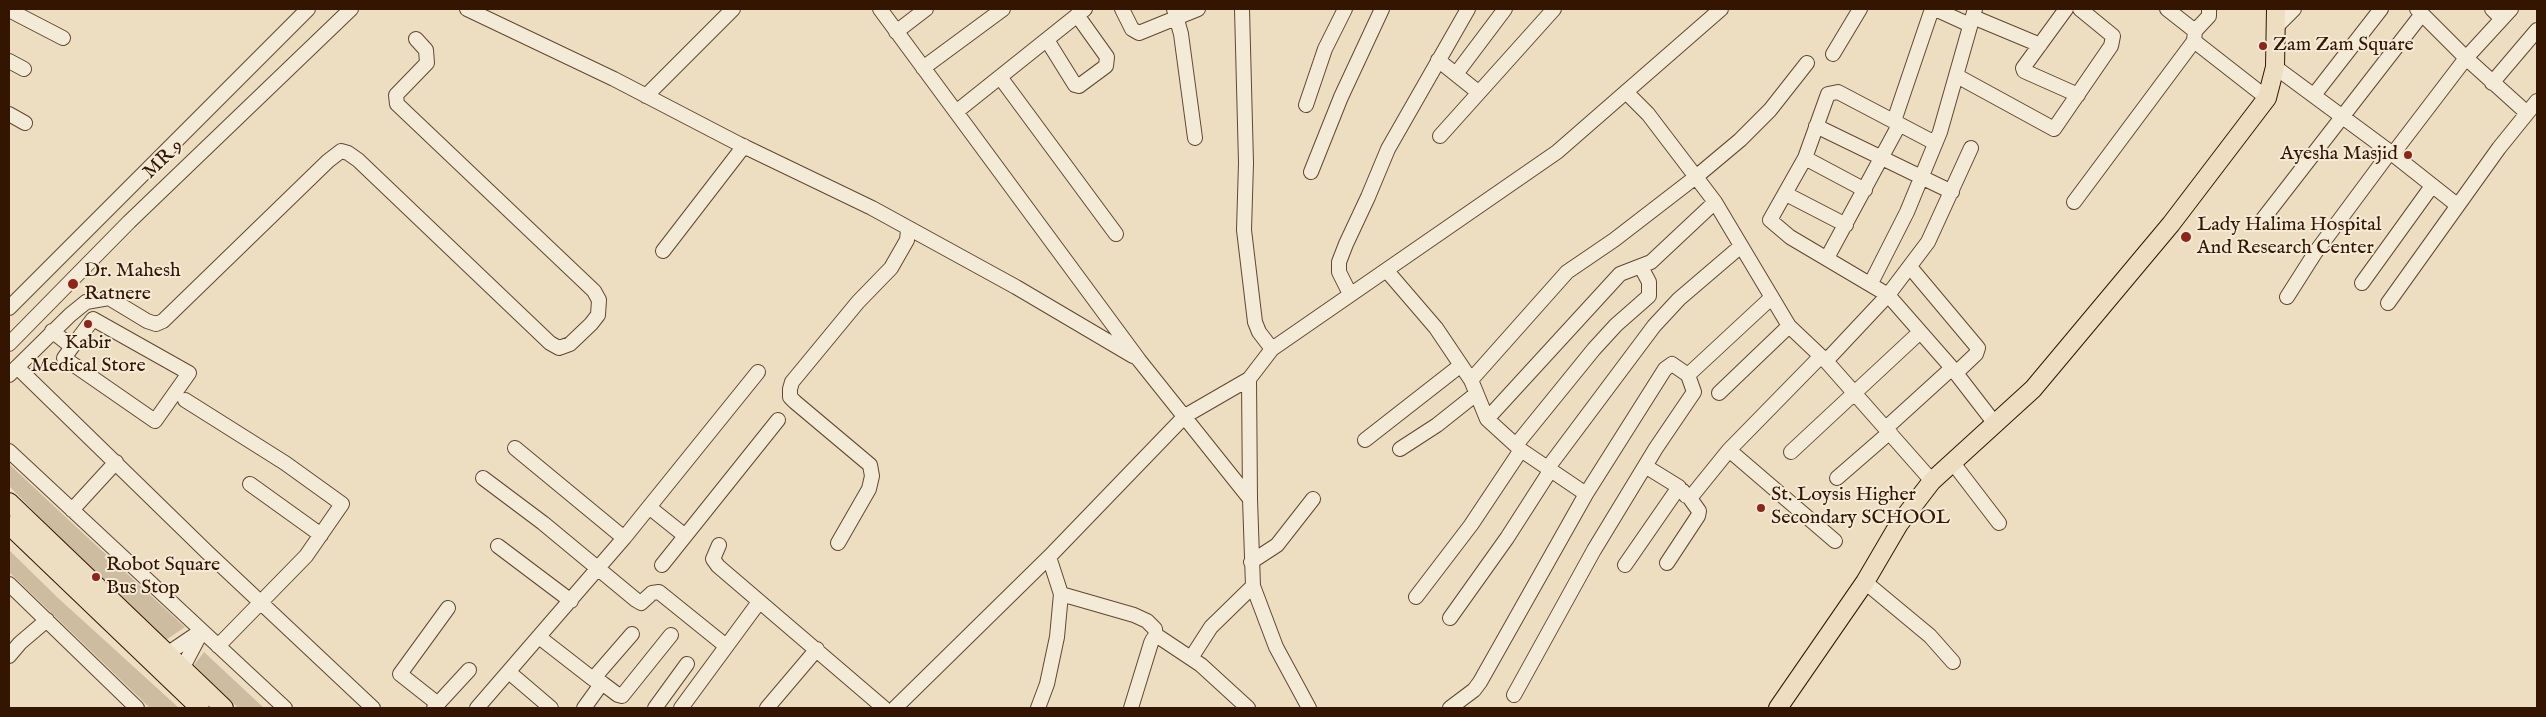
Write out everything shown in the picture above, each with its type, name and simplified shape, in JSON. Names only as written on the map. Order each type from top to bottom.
[{"type":"main road","points":[[1778,708],[1865,582],[1900,524],[1932,482],[2033,389],[2171,224],[2268,98],[2276,68],[2277,17]]},
{"type":"main road","points":[[9,502],[224,708]]},
{"type":"main road","points":[[9,525],[200,708]]},
{"type":"street","name":"MR 9","points":[[9,308],[308,9]]},
{"type":"street","name":"MR 9","points":[[9,344],[129,222],[351,9]]},
{"type":"street","points":[[468,9],[872,208],[908,230],[1016,287],[1139,360]]},
{"type":"street","points":[[646,96],[733,9]]},
{"type":"street","points":[[880,9],[1139,360],[1250,499]]},
{"type":"street","points":[[896,32],[926,9]]},
{"type":"street","points":[[923,68],[1003,9]]},
{"type":"street","points":[[1122,9],[1132,29],[1139,33],[1175,13],[1198,9]]},
{"type":"street","points":[[1242,9],[1246,163],[1244,230],[1255,322],[1259,332],[1272,349]]},
{"type":"street","points":[[1306,104],[1325,49],[1346,9]]},
{"type":"street","points":[[1311,172],[1341,97],[1382,9]]},
{"type":"street","points":[[1350,294],[1339,272],[1339,262],[1342,253],[1388,149],[1468,9]]},
{"type":"street","points":[[1456,74],[1506,9]]},
{"type":"street","points":[[1440,136],[1554,9]]},
{"type":"street","points":[[895,708],[1049,557],[1185,416],[1249,379],[1272,349],[1557,152],[1627,93],[1721,9]]},
{"type":"street","points":[[1833,54],[1860,9]]},
{"type":"street","points":[[1827,258],[1882,157],[1937,9],[1973,17],[2040,45]]},
{"type":"street","points":[[2066,9],[2024,71],[2078,95]]},
{"type":"street","points":[[1957,76],[2054,129],[2060,123],[2111,46],[2113,36],[2080,9]]},
{"type":"street","points":[[2167,9],[2195,36],[2268,98]]},
{"type":"street","points":[[2074,202],[2195,36],[2208,16],[2207,9]]},
{"type":"street","points":[[2277,17],[2294,9]]},
{"type":"street","points":[[2314,95],[2381,9]]},
{"type":"street","points":[[9,10],[63,38]]},
{"type":"street","points":[[2263,219],[2419,11],[2492,83],[2528,113]]},
{"type":"street","points":[[956,112],[1000,77],[1046,40],[1081,12],[1107,57],[1106,66],[1079,86],[1075,86],[1046,40]]},
{"type":"street","points":[[2287,297],[2314,253],[2501,12]]},
{"type":"street","points":[[1175,13],[1182,34],[1195,138]]},
{"type":"street","points":[[1871,283],[1907,212],[1935,144],[1957,76],[1973,17]]},
{"type":"street","points":[[2492,83],[2537,30]]},
{"type":"street","points":[[373,708],[116,462],[13,371],[52,331],[86,302],[109,298],[147,321],[156,324],[163,321],[328,160],[341,152],[348,153],[358,160],[550,343],[559,348],[570,344],[598,315],[599,300],[594,291],[396,104],[396,95],[427,63],[426,50],[416,39]]},
{"type":"street","points":[[1438,60],[1478,92]]},
{"type":"street","points":[[9,61],[24,69]]},
{"type":"street","points":[[1471,380],[1567,272],[1614,240],[1740,140],[1770,110],[1807,62]]},
{"type":"street","points":[[2276,68],[2457,205]]},
{"type":"street","points":[[1000,77],[1116,234]]},
{"type":"street","points":[[1935,144],[1838,92],[1826,97],[1805,158],[1770,220],[1790,237],[1871,283],[1888,295],[1954,371],[1996,425]]},
{"type":"street","points":[[1627,93],[1648,114],[1697,176],[1715,202],[1770,298],[1789,326],[1824,358],[1932,482]]},
{"type":"street","points":[[2388,303],[2498,148],[2537,102]]},
{"type":"street","points":[[9,114],[25,123]]},
{"type":"street","points":[[1816,126],[1952,192]]},
{"type":"street","points":[[663,251],[744,146]]},
{"type":"street","points":[[1689,498],[1729,450],[1888,295],[1928,242],[1971,148]]},
{"type":"street","points":[[1805,158],[1865,190]]},
{"type":"street","points":[[2362,283],[2432,186]]},
{"type":"street","points":[[1786,194],[1846,225]]},
{"type":"street","points":[[1487,418],[1620,274],[1651,262],[1715,202]]},
{"type":"street","points":[[838,543],[869,489],[872,476],[870,465],[794,402],[790,397],[790,389],[792,382],[858,302],[891,268],[907,240],[908,230]]},
{"type":"street","points":[[1450,618],[1508,538],[1548,470],[1654,326],[1679,299],[1741,246]]},
{"type":"street","points":[[1416,597],[1471,525],[1519,448],[1594,349],[1616,325],[1649,296],[1649,282],[1641,267]]},
{"type":"street","points":[[1837,478],[1954,371],[1976,354],[1978,348],[1910,267]]},
{"type":"street","points":[[1387,271],[1436,328],[1471,380],[1487,418],[1519,448],[1548,470],[1586,494]]},
{"type":"street","points":[[60,292],[79,308]]},
{"type":"street","points":[[1688,375],[1770,298]]},
{"type":"street","points":[[93,319],[189,373],[155,421],[64,358],[72,347],[93,319]]},
{"type":"street","points":[[1719,393],[1789,326]]},
{"type":"street","points":[[52,331],[72,347]]},
{"type":"street","points":[[1791,452],[1920,332]]},
{"type":"street","points":[[1450,708],[1474,690],[1480,682],[1586,494],[1665,369],[1672,364],[1688,375],[1694,392],[1645,466],[1594,550],[1514,695]]},
{"type":"street","points":[[1366,440],[1461,365]]},
{"type":"street","points":[[479,708],[624,538],[758,372]]},
{"type":"street","points":[[1249,379],[1251,562],[1253,586],[1276,647],[1308,708]]},
{"type":"street","points":[[1400,450],[1438,426],[1476,394]]},
{"type":"street","points":[[185,400],[285,463],[342,504],[306,556],[218,646]]},
{"type":"street","points":[[662,565],[684,535],[778,420]]},
{"type":"street","points":[[515,448],[624,538]]},
{"type":"street","points":[[1729,450],[1835,541]]},
{"type":"street","points":[[9,451],[285,708]]},
{"type":"street","points":[[72,510],[116,462]]},
{"type":"street","points":[[1953,463],[1998,523]]},
{"type":"street","points":[[1645,466],[1679,487],[1699,511],[1698,516],[1667,563]]},
{"type":"street","points":[[483,478],[639,602],[643,602],[654,592],[660,592],[726,646]]},
{"type":"street","points":[[250,484],[321,535]]},
{"type":"street","points":[[1625,565],[1679,487]]},
{"type":"street","points":[[1251,562],[1270,551],[1282,540],[1314,499]]},
{"type":"street","points":[[648,507],[684,535]]},
{"type":"street","points":[[719,545],[713,556],[714,562],[759,602],[818,649],[884,708]]},
{"type":"street","points":[[498,546],[571,601]]},
{"type":"street","points":[[1038,708],[1047,684],[1057,637],[1060,594],[1049,557]]},
{"type":"street","points":[[1865,582],[1930,636],[1953,662]]},
{"type":"street","points":[[9,584],[137,708]]},
{"type":"street","points":[[1191,658],[1223,614],[1253,586]]},
{"type":"street","points":[[1060,594],[1134,615],[1147,621],[1155,629],[1156,637],[1151,643],[1131,708]]},
{"type":"street","points":[[681,708],[759,602]]},
{"type":"street","points":[[448,608],[400,674],[436,706],[469,670]]},
{"type":"street","points":[[9,656],[20,643],[47,620]]},
{"type":"street","points":[[167,654],[202,631]]},
{"type":"street","points":[[182,669],[202,631]]},
{"type":"street","points":[[584,708],[598,681],[632,634]]},
{"type":"street","points":[[539,637],[598,681],[622,696],[672,635]]},
{"type":"street","points":[[1156,637],[1191,658],[1248,708]]},
{"type":"street","points":[[767,708],[818,649]]},
{"type":"street","points":[[655,708],[687,664]]},
{"type":"street","points":[[510,672],[551,708]]},
{"type":"shaded area","points":[[9,464],[185,627],[163,642],[9,486]]},
{"type":"shaded area","points":[[9,550],[57,597],[179,708],[150,708],[9,572]]},
{"type":"shaded area","points":[[204,652],[264,708],[238,708],[194,665]]},
{"type":"place","name":"Zam Zam Square","points":[[2263,46]]},
{"type":"place","name":"Ayesha Masjid","points":[[2408,155]]},
{"type":"place","name":"Lady Halima Hospital And Research Center","points":[[2186,237]]},
{"type":"place","name":"Dr. Mahesh Ratnere","points":[[73,284]]},
{"type":"place","name":"Kabir Medical Store","points":[[88,324]]},
{"type":"place","name":"St. Loysis Higher Secondary SCHOOL","points":[[1761,508]]},
{"type":"place","name":"Robot Square Bus Stop","points":[[96,577]]}]
